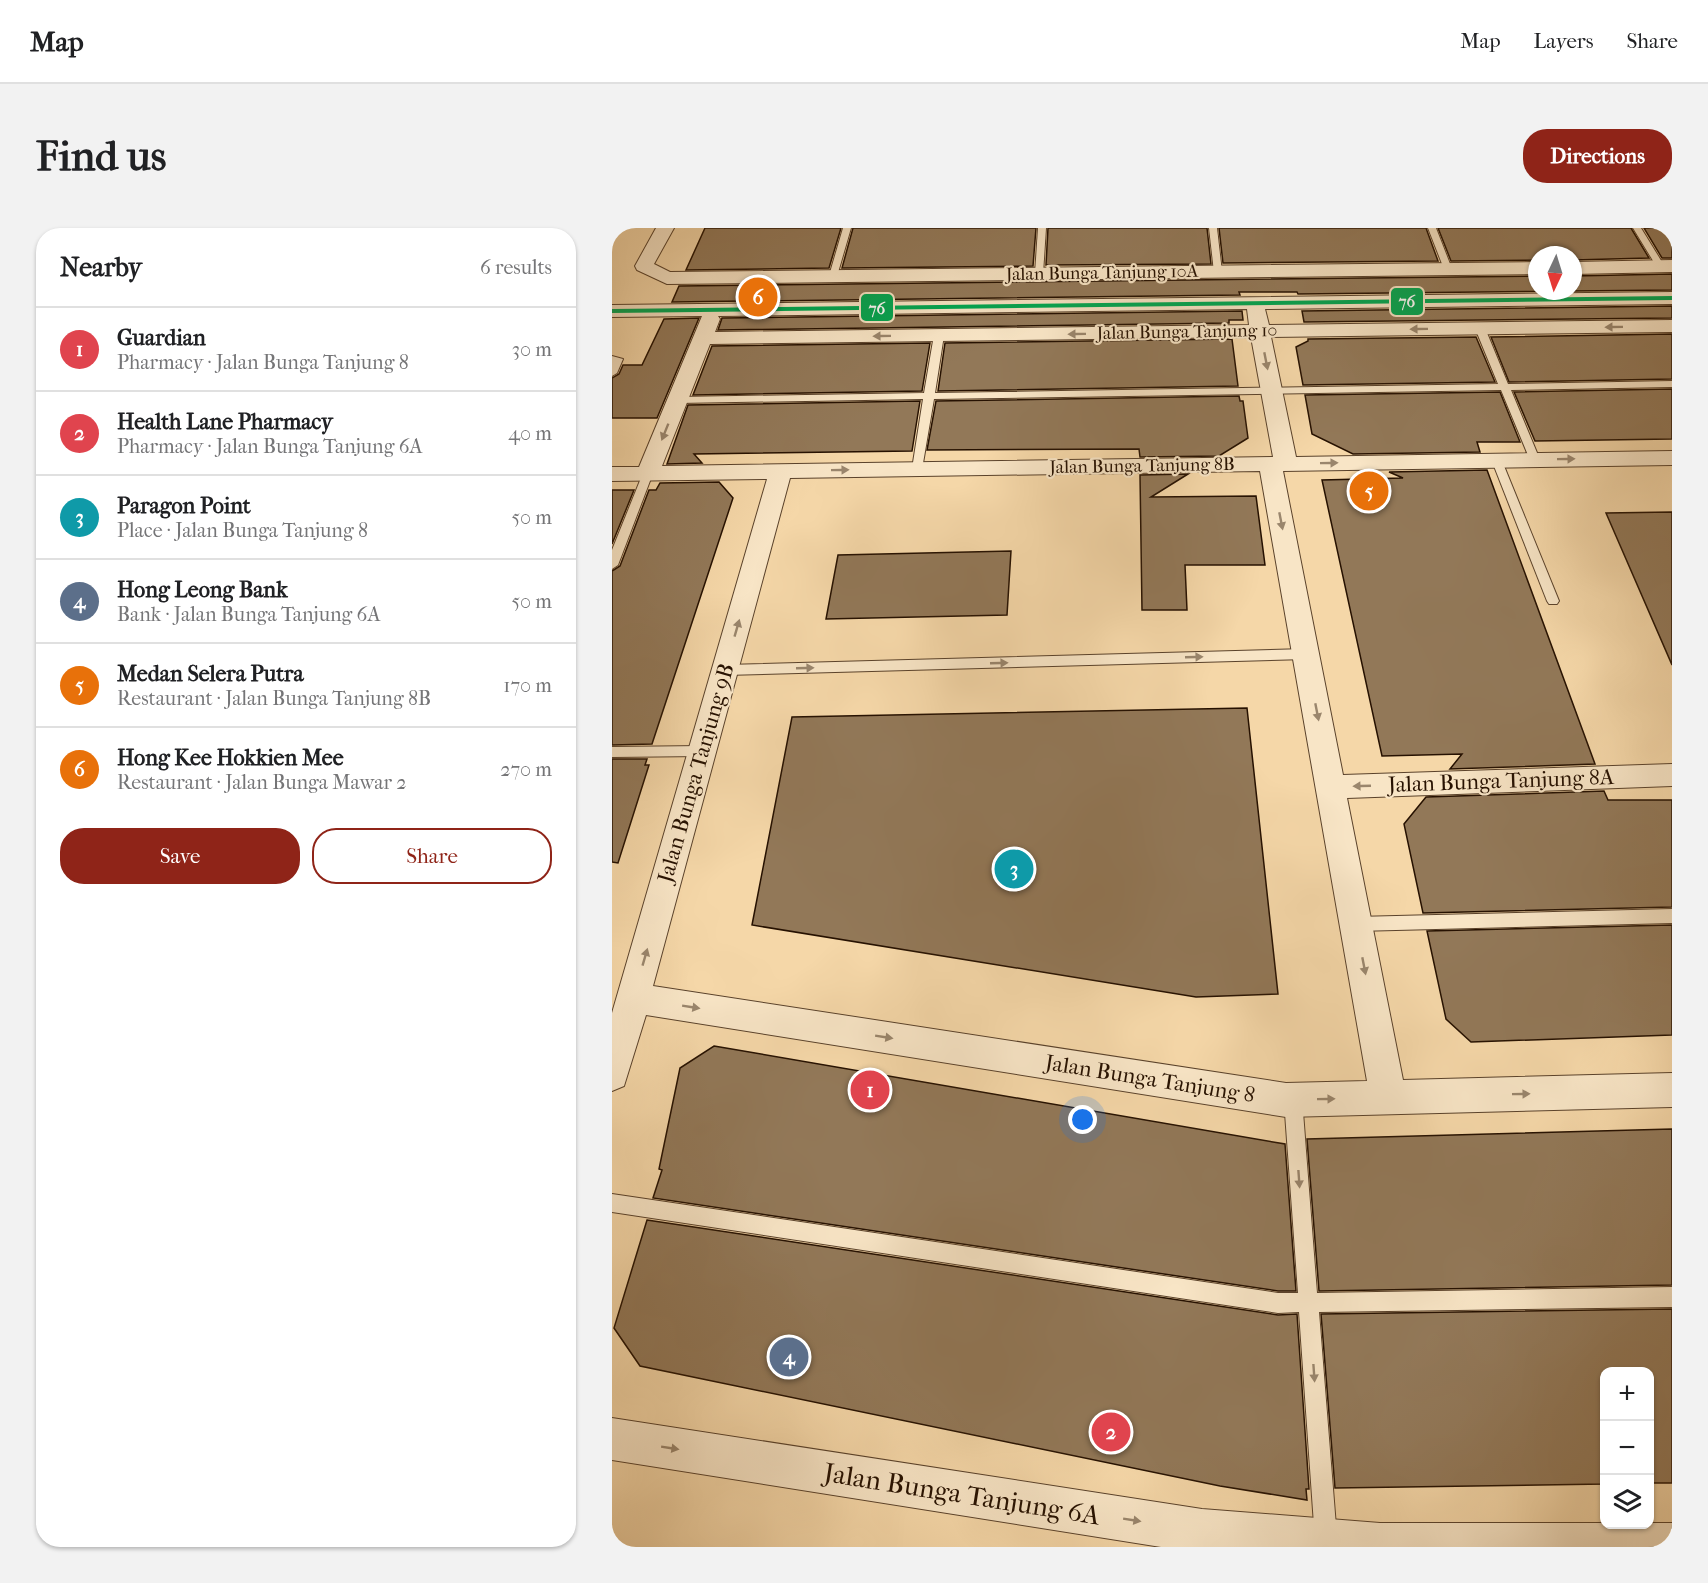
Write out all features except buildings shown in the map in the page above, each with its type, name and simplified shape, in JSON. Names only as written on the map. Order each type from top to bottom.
[{"type":"street","name":"Jalan Bunga Tanjung 10A","points":[[665,228],[644,266],[667,278],[1528,268]]},
{"type":"street","points":[[1582,267],[1666,266]]},
{"type":"street","points":[[612,311],[1672,298]]},
{"type":"street","points":[[1254,303],[1272,390],[1278,464],[1306,654],[1388,1097]]},
{"type":"street","points":[[648,473],[714,310]]},
{"type":"street","name":"Jalan Bunga Tanjung 10","points":[[702,338],[1672,326]]},
{"type":"street","name":"Jalan Bunga Tanjung 8B","points":[[612,474],[1672,458]]},
{"type":"street","name":"Jalan Bunga Tanjung 9B","points":[[612,1074],[781,471]]},
{"type":"street","name":"Jalan Bunga Tanjung 8A","points":[[1331,787],[1672,775]]},
{"type":"street","name":"Jalan Bunga Tanjung 8","points":[[633,998],[1293,1099],[1672,1090]]},
{"type":"street","name":"Jalan Bunga Tanjung 6A","points":[[612,1439],[1202,1531],[1380,1546],[1672,1546]]},
{"type":"lane","points":[[833,276],[847,228]]},
{"type":"lane","points":[[1039,274],[1042,228]]},
{"type":"lane","points":[[1213,228],[1218,272]]},
{"type":"lane","points":[[1432,228],[1448,269]]},
{"type":"lane","points":[[1637,228],[1666,266]]},
{"type":"lane","points":[[1480,328],[1535,460]]},
{"type":"lane","points":[[917,469],[939,335]]},
{"type":"lane","points":[[612,359],[618,359],[612,373]]},
{"type":"lane","points":[[678,400],[1672,384]]},
{"type":"lane","points":[[1497,461],[1553,601]]},
{"type":"lane","points":[[612,565],[648,473]]},
{"type":"lane","points":[[725,670],[1306,654]]},
{"type":"lane","points":[[612,752],[703,751]]},
{"type":"lane","points":[[1356,924],[1672,916]]},
{"type":"lane","points":[[1293,1099],[1326,1541]]},
{"type":"lane","points":[[612,1203],[1267,1301],[1672,1298]]},
{"type":"transit line","name":"76","points":[[612,311],[1672,298]]},
{"type":"place","name":"Hong Kee Hokkien Mee","points":[[758,297]]},
{"type":"place","name":"Medan Selera Putra","points":[[1369,491]]},
{"type":"place","name":"Paragon Point","points":[[1014,869]]},
{"type":"place","name":"Guardian","points":[[870,1090]]},
{"type":"place","name":"Hong Leong Bank","points":[[789,1357]]},
{"type":"place","name":"Health Lane Pharmacy","points":[[1111,1432]]}]
